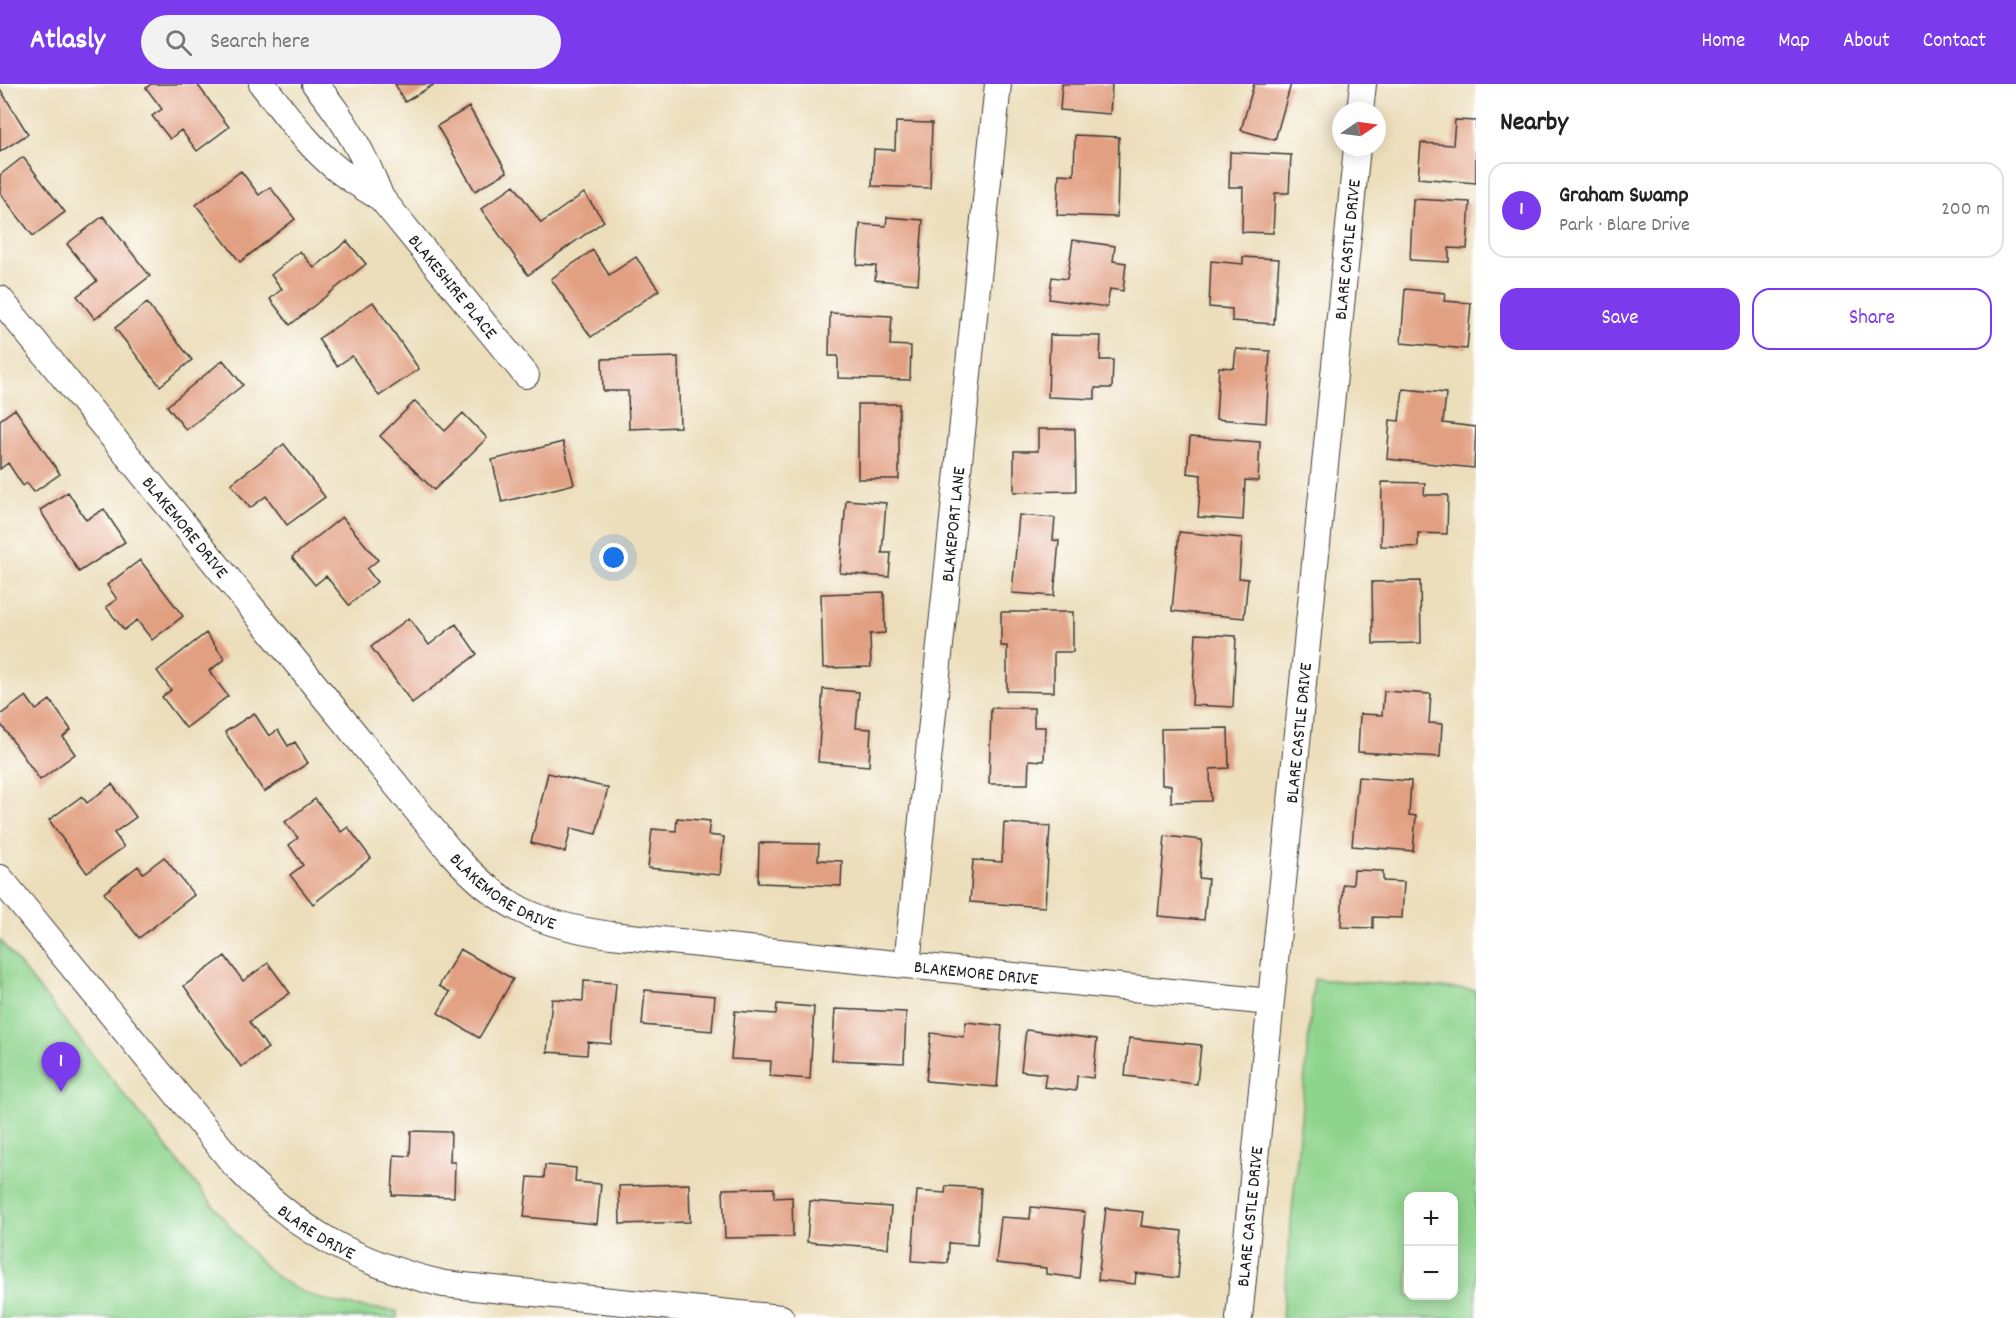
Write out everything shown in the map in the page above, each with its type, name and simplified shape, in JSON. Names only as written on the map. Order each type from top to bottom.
[{"type":"street","name":"BLAKESHIRE PLACE","points":[[262,84],[318,152],[343,174],[381,198]]},
{"type":"street","name":"BLAKESHIRE PLACE","points":[[315,84],[349,129],[363,154],[381,198],[526,375]]},
{"type":"street","name":"BLAKEPORT LANE","points":[[907,964],[998,84]]},
{"type":"street","points":[[1361,102],[1363,84]]},
{"type":"street","name":"BLARE CASTLE DRIVE","points":[[1239,1318],[1356,156]]},
{"type":"street","name":"BLAKEMORE DRIVE","points":[[0,299],[450,851],[467,870],[503,901],[522,912],[542,920],[585,931],[1270,1002]]},
{"type":"street","name":"BLARE DRIVE","points":[[0,878],[234,1164],[276,1205],[329,1242],[356,1257],[382,1267],[444,1284],[781,1318]]},
{"type":"green space","points":[[0,940],[245,1245],[268,1269],[286,1283],[316,1297],[347,1305],[397,1311],[397,1318],[0,1318]]},
{"type":"green space","points":[[1314,979],[1476,990],[1476,1318],[1282,1318]]},
{"type":"building","points":[[151,84],[197,84],[229,127],[197,151],[181,130],[170,139],[152,116],[162,109],[146,88]]},
{"type":"building","points":[[395,84],[435,84],[405,102]]},
{"type":"building","points":[[1062,84],[1112,84],[1110,114],[1060,110]]},
{"type":"building","points":[[1254,84],[1291,84],[1275,140],[1241,130]]},
{"type":"building","points":[[0,89],[28,134],[0,152]]},
{"type":"building","points":[[469,107],[507,172],[475,191],[437,126]]},
{"type":"building","points":[[1455,120],[1476,121],[1476,183],[1418,178],[1421,143],[1453,145]]},
{"type":"building","points":[[896,122],[932,123],[930,188],[872,186],[874,149],[895,150]]},
{"type":"building","points":[[1075,135],[1119,137],[1117,217],[1057,215],[1059,174],[1074,175]]},
{"type":"building","points":[[1230,152],[1291,155],[1289,193],[1275,193],[1273,233],[1242,232],[1243,187],[1229,187]]},
{"type":"building","points":[[23,157],[65,212],[33,236],[0,193],[0,175]]},
{"type":"building","points":[[241,171],[259,195],[270,187],[295,219],[240,262],[196,205]]},
{"type":"building","points":[[514,185],[541,223],[584,193],[604,221],[528,275],[481,209]]},
{"type":"building","points":[[1413,199],[1470,202],[1467,249],[1449,248],[1449,262],[1410,260]]},
{"type":"building","points":[[103,216],[150,276],[95,319],[77,296],[97,281],[67,244]]},
{"type":"building","points":[[887,217],[923,220],[918,284],[875,280],[876,266],[857,265],[860,224],[886,226]]},
{"type":"building","points":[[1073,240],[1115,246],[1113,261],[1126,263],[1123,291],[1110,289],[1107,307],[1049,299],[1052,277],[1067,279]]},
{"type":"building","points":[[347,241],[366,264],[290,325],[270,299],[282,289],[271,275],[300,251],[314,268]]},
{"type":"building","points":[[593,250],[609,275],[636,257],[659,290],[591,337],[551,279]]},
{"type":"building","points":[[1243,257],[1279,259],[1274,324],[1232,321],[1232,309],[1209,307],[1211,261],[1243,264]]},
{"type":"building","points":[[1405,289],[1445,293],[1444,301],[1471,303],[1467,349],[1401,343]]},
{"type":"building","points":[[373,302],[419,369],[379,396],[352,356],[337,366],[318,339]]},
{"type":"building","points":[[147,303],[192,360],[160,386],[115,328]]},
{"type":"building","points":[[830,313],[892,316],[890,345],[911,346],[910,380],[838,378],[838,356],[829,356]]},
{"type":"building","points":[[1050,335],[1101,336],[1100,360],[1113,360],[1112,388],[1095,388],[1095,399],[1048,397]]},
{"type":"building","points":[[1236,349],[1270,351],[1266,423],[1216,419],[1219,367],[1234,368]]},
{"type":"building","points":[[678,357],[680,427],[629,429],[628,391],[603,391],[602,359]]},
{"type":"building","points":[[223,360],[243,385],[186,430],[167,406]]},
{"type":"building","points":[[1403,389],[1446,393],[1443,423],[1476,427],[1474,468],[1387,459],[1390,420],[1399,421]]},
{"type":"building","points":[[415,401],[445,431],[463,413],[487,438],[434,490],[380,436]]},
{"type":"building","points":[[858,404],[899,404],[899,479],[858,479]]},
{"type":"building","points":[[15,409],[60,474],[34,492],[27,483],[23,486],[8,463],[0,469],[0,420]]},
{"type":"building","points":[[1038,429],[1075,429],[1076,491],[1014,492],[1014,451],[1038,451]]},
{"type":"building","points":[[1190,437],[1260,442],[1258,481],[1245,480],[1243,520],[1198,517],[1201,475],[1187,473]]},
{"type":"building","points":[[563,442],[574,484],[502,502],[492,460]]},
{"type":"building","points":[[284,444],[325,497],[287,525],[266,496],[250,508],[231,484]]},
{"type":"building","points":[[1382,482],[1425,483],[1424,495],[1448,495],[1447,534],[1418,533],[1418,547],[1381,546]]},
{"type":"building","points":[[68,492],[86,520],[104,509],[125,542],[79,572],[40,510]]},
{"type":"building","points":[[846,500],[886,503],[882,553],[891,553],[889,577],[840,573]]},
{"type":"building","points":[[1019,515],[1055,518],[1053,540],[1059,541],[1054,596],[1012,593]]},
{"type":"building","points":[[342,517],[378,560],[367,569],[377,582],[349,605],[326,576],[315,585],[292,557]]},
{"type":"building","points":[[1179,532],[1242,538],[1239,578],[1248,579],[1244,618],[1172,611]]},
{"type":"building","points":[[140,560],[183,616],[152,640],[137,620],[124,630],[106,607],[117,599],[107,585]]},
{"type":"building","points":[[1420,581],[1421,643],[1373,644],[1372,582]]},
{"type":"building","points":[[884,592],[885,633],[870,634],[871,667],[823,668],[821,594]]},
{"type":"building","points":[[1001,612],[1073,612],[1073,652],[1054,652],[1054,692],[1007,691],[1007,646],[1001,646]]},
{"type":"building","points":[[409,618],[429,645],[456,624],[477,654],[412,703],[371,647]]},
{"type":"building","points":[[206,633],[225,659],[209,671],[228,696],[186,728],[162,697],[171,690],[157,671]]},
{"type":"building","points":[[1196,634],[1236,636],[1233,707],[1192,705]]},
{"type":"building","points":[[823,689],[859,692],[856,728],[871,729],[869,766],[818,762]]},
{"type":"building","points":[[1384,691],[1431,694],[1429,723],[1442,724],[1440,757],[1358,752],[1360,714],[1382,715]]},
{"type":"building","points":[[26,696],[36,710],[50,700],[71,730],[63,737],[75,754],[40,780],[0,723],[0,715]]},
{"type":"building","points":[[991,708],[1034,708],[1034,727],[1045,727],[1044,761],[1029,760],[1028,784],[989,784]]},
{"type":"building","points":[[254,713],[269,736],[278,730],[288,746],[295,742],[308,763],[264,792],[225,732]]},
{"type":"building","points":[[1228,728],[1229,768],[1210,769],[1211,801],[1171,802],[1171,785],[1162,785],[1161,729]]},
{"type":"building","points":[[548,773],[608,788],[596,834],[571,828],[565,852],[531,843]]},
{"type":"building","points":[[1358,777],[1411,781],[1409,815],[1416,816],[1413,851],[1352,846]]},
{"type":"building","points":[[112,784],[136,817],[114,833],[124,847],[87,873],[49,820],[82,796],[87,803]]},
{"type":"building","points":[[315,799],[341,832],[348,827],[371,858],[313,904],[290,875],[303,865],[289,845],[298,838],[285,822]]},
{"type":"building","points":[[677,818],[710,821],[708,835],[724,837],[720,875],[648,868],[652,829],[676,831]]},
{"type":"building","points":[[1004,823],[1050,826],[1045,907],[970,902],[973,860],[1002,862]]},
{"type":"building","points":[[1165,836],[1202,840],[1199,878],[1208,879],[1204,920],[1158,916]]},
{"type":"building","points":[[759,843],[819,844],[818,860],[842,861],[841,886],[758,883]]},
{"type":"building","points":[[164,857],[194,895],[139,938],[104,893],[138,866],[143,873]]},
{"type":"building","points":[[1354,870],[1383,871],[1383,881],[1404,882],[1402,918],[1373,917],[1373,928],[1341,927],[1343,884],[1353,885]]},
{"type":"building","points":[[460,949],[513,979],[479,1038],[438,1013],[450,992],[439,986]]},
{"type":"building","points":[[225,956],[243,981],[268,963],[290,993],[249,1022],[268,1048],[241,1067],[184,986]]},
{"type":"building","points":[[584,981],[616,983],[611,1044],[588,1042],[587,1055],[547,1052],[552,999],[583,1001]]},
{"type":"building","points":[[645,990],[715,996],[712,1031],[642,1025]]},
{"type":"building","points":[[777,1004],[814,1007],[810,1079],[770,1076],[771,1061],[731,1059],[735,1011],[776,1014]]},
{"type":"building","points":[[835,1009],[906,1012],[904,1063],[832,1060]]},
{"type":"building","points":[[966,1022],[1002,1026],[997,1087],[926,1081],[931,1033],[964,1037]]},
{"type":"building","points":[[1026,1030],[1097,1039],[1093,1078],[1077,1076],[1076,1091],[1044,1087],[1046,1074],[1021,1071]]},
{"type":"building","points":[[1129,1038],[1201,1045],[1197,1084],[1125,1076]]},
{"type":"building","points":[[411,1131],[451,1132],[450,1162],[455,1162],[454,1197],[392,1195],[394,1155],[410,1156]]},
{"type":"building","points":[[545,1165],[576,1168],[575,1182],[601,1184],[597,1224],[524,1217],[528,1177],[544,1178]]},
{"type":"building","points":[[689,1184],[690,1222],[620,1224],[619,1186]]},
{"type":"building","points":[[946,1186],[981,1188],[977,1245],[949,1243],[948,1263],[912,1261],[917,1191],[945,1193]]},
{"type":"building","points":[[774,1188],[774,1198],[792,1197],[793,1237],[725,1238],[723,1189]]},
{"type":"building","points":[[810,1201],[891,1207],[888,1248],[807,1242]]},
{"type":"building","points":[[1031,1207],[1085,1212],[1079,1278],[1046,1274],[1046,1268],[996,1263],[1001,1217],[1030,1219]]},
{"type":"building","points":[[1106,1208],[1143,1212],[1141,1226],[1182,1231],[1178,1278],[1136,1273],[1135,1284],[1098,1280]]},
{"type":"place","name":"Graham Swamp","points":[[61,1092]]}]
